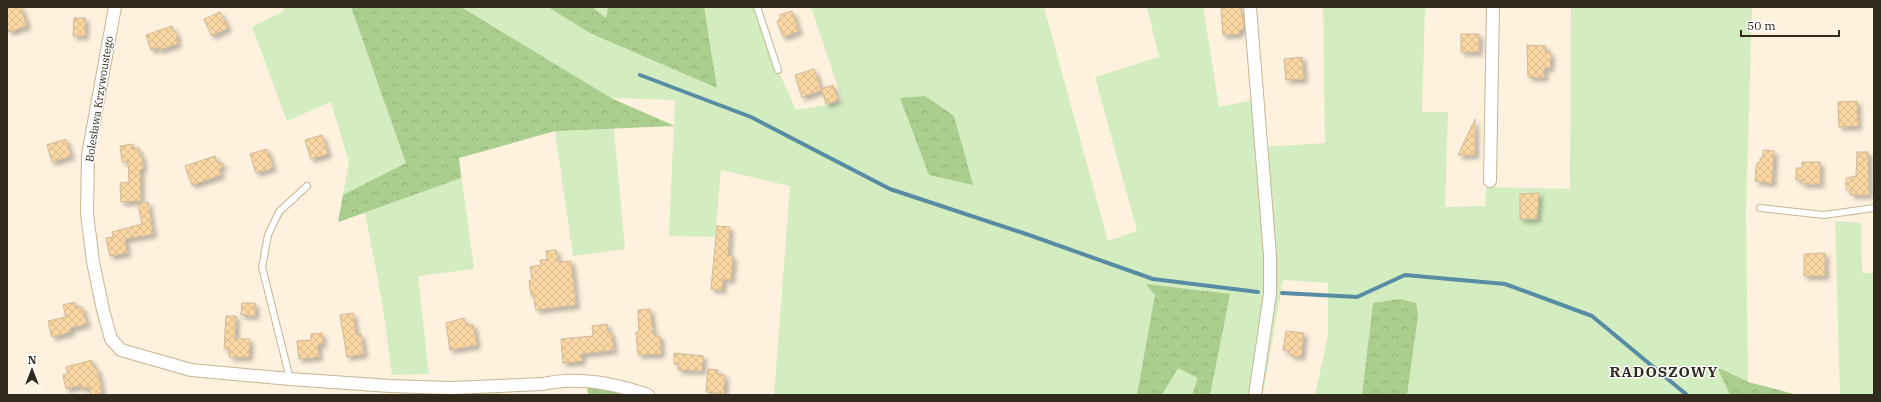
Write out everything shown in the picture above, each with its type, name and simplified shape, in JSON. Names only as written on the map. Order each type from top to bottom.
[{"type":"street","name":"Bolesława Krzywoustego","points":[[115,7],[88,156],[87,213],[93,262],[111,339],[121,350],[191,370],[290,379],[390,386],[543,389],[554,381],[592,381],[621,386],[648,395]]},
{"type":"street","points":[[1250,7],[1270,255],[1270,294],[1255,395]]},
{"type":"street","points":[[1490,181],[1493,7]]},
{"type":"lane","points":[[757,7],[778,70]]},
{"type":"lane","points":[[290,379],[262,268],[268,234],[279,212],[307,186]]},
{"type":"lane","points":[[1760,208],[1824,215],[1874,208]]},
{"type":"green space","points":[[283,7],[757,7],[778,70],[796,110],[843,102],[811,7],[1044,7],[1108,241],[1137,231],[1095,77],[1159,57],[1147,7],[1203,7],[1219,107],[1257,99],[1262,147],[1325,143],[1323,7],[1425,7],[1422,112],[1448,112],[1445,207],[1485,206],[1486,187],[1570,189],[1571,7],[1752,7],[1746,211],[1748,382],[1797,395],[1315,395],[1328,336],[1328,283],[1283,280],[1263,395],[774,395],[790,186],[721,170],[715,237],[669,236],[675,100],[611,98],[625,249],[573,256],[555,131],[459,158],[474,269],[418,276],[429,374],[392,375],[382,301],[365,213],[338,222],[349,162],[331,102],[287,121],[252,27],[284,11]]},
{"type":"green space","points":[[351,7],[461,7],[611,98],[675,126],[555,131],[459,158],[461,178],[338,222],[343,195],[406,163]]},
{"type":"green space","points":[[548,7],[592,7],[606,18],[608,7],[704,7],[717,88],[590,33]]},
{"type":"green space","points":[[925,96],[954,116],[973,185],[929,175],[900,98]]},
{"type":"green space","points":[[1835,221],[1861,223],[1862,273],[1874,273],[1874,395],[1840,395]]},
{"type":"green space","points":[[1146,284],[1230,294],[1210,395],[1192,395],[1198,378],[1178,368],[1162,395],[1137,395],[1155,295]]},
{"type":"green space","points":[[1400,299],[1416,303],[1418,315],[1407,395],[1362,395],[1373,303]]},
{"type":"green space","points":[[1717,367],[1748,382],[1798,395],[1730,395]]},
{"type":"green space","points":[[587,387],[613,388],[632,395],[588,395]]},
{"type":"green space","points":[[502,392],[502,395],[400,394]]},
{"type":"green space","points":[[446,393],[446,395],[400,394]]},
{"type":"building","points":[[7,7],[21,7],[27,26],[9,32],[7,26]]},
{"type":"building","points":[[1241,7],[1244,29],[1239,30],[1239,34],[1223,35],[1221,8]]},
{"type":"building","points":[[792,11],[799,31],[783,37],[777,21],[781,19],[779,15]]},
{"type":"building","points":[[220,12],[228,28],[212,36],[204,19]]},
{"type":"building","points":[[74,18],[85,18],[85,36],[73,36]]},
{"type":"building","points":[[172,26],[173,31],[178,34],[176,39],[178,44],[159,50],[158,47],[151,50],[146,35]]},
{"type":"building","points":[[1461,34],[1479,34],[1479,52],[1461,52]]},
{"type":"building","points":[[1527,45],[1546,46],[1545,52],[1551,53],[1550,68],[1544,68],[1544,78],[1528,77]]},
{"type":"building","points":[[1302,57],[1304,79],[1286,80],[1284,59]]},
{"type":"building","points":[[814,69],[821,89],[833,85],[838,100],[826,104],[822,90],[802,97],[795,75]]},
{"type":"building","points":[[1857,101],[1858,126],[1839,127],[1838,102]]},
{"type":"building","points":[[1475,119],[1475,155],[1458,155]]},
{"type":"building","points":[[322,135],[328,154],[311,159],[305,140]]},
{"type":"building","points":[[66,139],[71,156],[52,162],[47,145]]},
{"type":"building","points":[[133,144],[134,149],[139,148],[140,156],[142,156],[143,169],[140,170],[141,201],[121,202],[120,183],[129,182],[128,161],[122,162],[120,146]]},
{"type":"building","points":[[267,149],[273,168],[256,173],[250,154]]},
{"type":"building","points":[[1763,150],[1774,151],[1772,183],[1755,181],[1756,166],[1758,162],[1760,163],[1760,158],[1763,158]]},
{"type":"building","points":[[1857,152],[1868,152],[1869,195],[1851,195],[1851,190],[1846,190],[1846,178],[1856,176]]},
{"type":"building","points":[[215,156],[217,162],[224,164],[219,170],[221,175],[192,185],[185,166]]},
{"type":"building","points":[[1802,162],[1820,162],[1820,184],[1802,184],[1802,180],[1796,180],[1796,168],[1802,168]]},
{"type":"building","points":[[1539,193],[1537,219],[1520,219],[1520,194]]},
{"type":"building","points":[[148,202],[153,234],[125,239],[127,253],[110,256],[106,238],[113,237],[112,232],[142,224],[138,204]]},
{"type":"building","points":[[717,226],[730,227],[728,255],[733,256],[731,280],[723,279],[722,290],[711,289]]},
{"type":"building","points":[[556,250],[558,262],[571,261],[576,305],[536,310],[533,294],[531,295],[529,281],[532,280],[530,267],[541,265],[540,260],[547,260],[546,251]]},
{"type":"building","points":[[1825,253],[1825,276],[1804,276],[1804,254]]},
{"type":"building","points":[[75,302],[77,308],[82,307],[87,324],[70,328],[71,332],[52,337],[48,321],[66,317],[63,305]]},
{"type":"building","points":[[242,303],[255,303],[255,316],[241,315]]},
{"type":"building","points":[[650,309],[654,336],[660,336],[661,354],[638,355],[636,332],[639,332],[638,310]]},
{"type":"building","points":[[353,313],[356,335],[361,334],[364,354],[347,357],[340,315]]},
{"type":"building","points":[[226,316],[236,316],[235,339],[250,339],[249,357],[229,357],[230,349],[224,349]]},
{"type":"building","points":[[464,318],[466,326],[473,324],[477,345],[450,350],[446,323]]},
{"type":"building","points":[[607,324],[608,333],[611,332],[614,350],[581,354],[582,361],[563,363],[561,339],[593,336],[592,326]]},
{"type":"building","points":[[1286,331],[1304,333],[1301,357],[1290,355],[1290,350],[1283,350]]},
{"type":"building","points":[[322,333],[323,344],[318,344],[319,357],[299,359],[297,341],[311,340],[311,334]]},
{"type":"building","points":[[674,353],[703,356],[702,371],[678,370],[679,364],[674,364]]},
{"type":"building","points":[[92,360],[94,369],[97,368],[102,392],[97,395],[91,395],[89,387],[82,389],[82,385],[66,389],[63,375],[68,374],[66,367]]},
{"type":"building","points":[[708,369],[718,370],[717,374],[725,375],[724,394],[706,392]]},
{"type":"waterway","points":[[640,75],[751,117],[890,189],[1029,235],[1153,279],[1258,292]]},
{"type":"waterway","points":[[1282,293],[1357,297],[1405,275],[1505,284],[1592,316],[1687,395]]},
{"type":"district","name":"RADOSZOWY","points":[[1664,372]]}]
